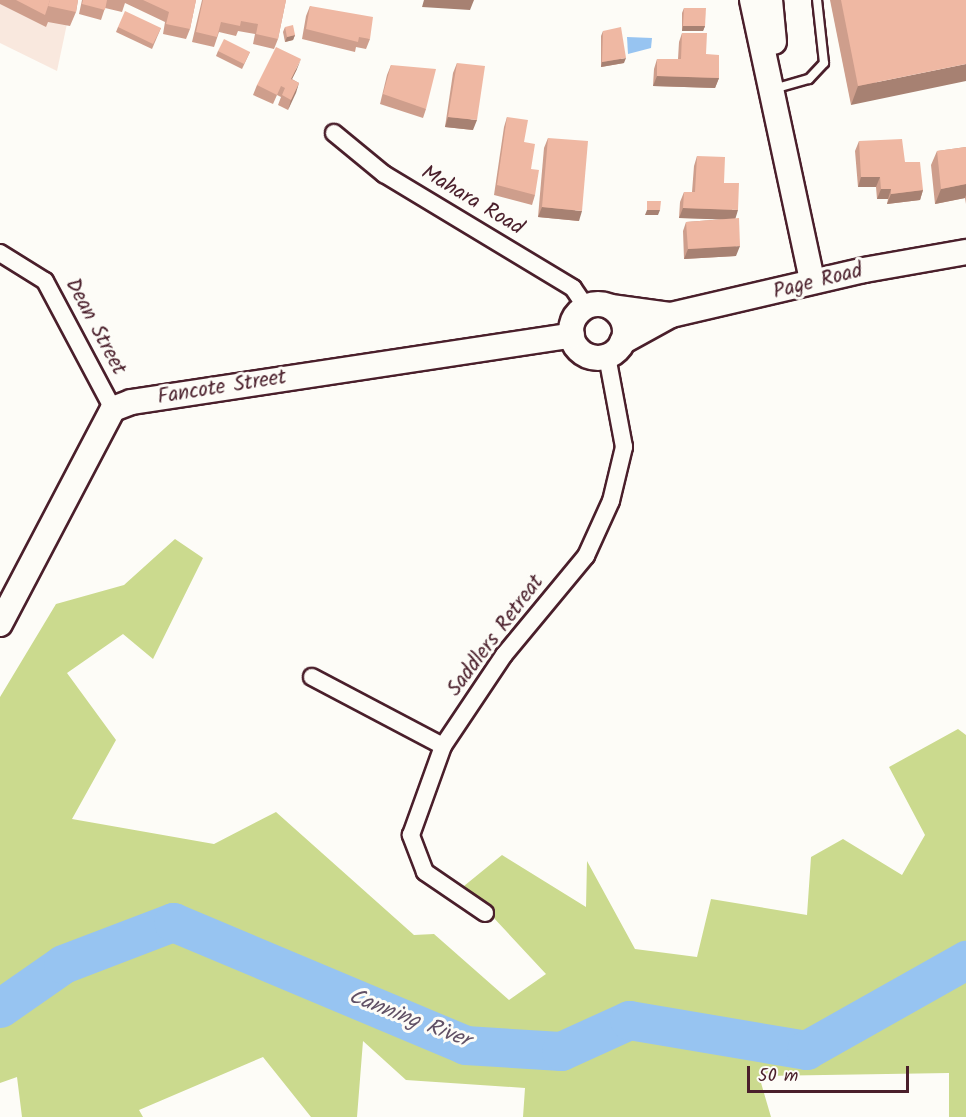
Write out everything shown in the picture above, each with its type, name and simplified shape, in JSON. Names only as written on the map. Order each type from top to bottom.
[{"type":"main road","points":[[752,0],[779,115],[812,281]]},
{"type":"main road","points":[[770,0],[779,115]]},
{"type":"main road","name":"Page Road","points":[[615,349],[671,315],[812,281],[966,252]]},
{"type":"main road","points":[[586,307],[611,307],[622,320],[615,349],[585,354],[572,334],[574,319],[586,307]]},
{"type":"main road","name":"Page Road","points":[[611,307],[671,315]]},
{"type":"main road","name":"Fancote Street","points":[[112,409],[131,402],[572,334]]},
{"type":"main road","points":[[0,624],[112,409]]},
{"type":"street","name":"Mahara Road","points":[[334,133],[384,174],[573,288],[586,307]]},
{"type":"street","name":"Dean Street","points":[[0,253],[45,281],[112,409]]},
{"type":"street","name":"Saddlers Retreat","points":[[485,913],[425,872],[411,835],[443,746],[504,655],[586,556],[612,501],[624,447],[615,349]]},
{"type":"street","points":[[312,677],[443,746]]},
{"type":"lane","points":[[777,87],[809,79],[824,63],[817,0]]},
{"type":"shaded area","points":[[0,0],[72,0],[57,71],[0,43]]},
{"type":"green space","points":[[175,539],[203,558],[153,659],[123,634],[67,673],[116,740],[72,819],[214,844],[276,812],[414,935],[434,934],[509,1000],[546,974],[464,886],[502,855],[586,907],[587,861],[635,949],[697,957],[711,899],[807,915],[811,857],[843,839],[902,875],[925,835],[889,767],[958,729],[966,735],[966,1117],[949,1117],[949,1073],[759,1076],[771,1117],[523,1117],[525,1088],[406,1080],[363,1041],[357,1117],[311,1117],[263,1057],[139,1110],[143,1117],[22,1117],[17,1077],[0,1083],[0,697],[56,604],[124,585]]},
{"type":"water","points":[[627,37],[652,38],[651,48],[628,54]]},
{"type":"building","points":[[16,0],[50,0],[45,15]]},
{"type":"building","points":[[50,0],[78,0],[76,12],[48,6]]},
{"type":"building","points":[[83,0],[107,0],[105,10],[82,4]]},
{"type":"building","points":[[143,0],[196,0],[190,29],[166,24],[169,12]]},
{"type":"building","points":[[203,0],[286,0],[278,39],[256,34],[258,24],[241,21],[240,26],[221,22],[217,37],[196,32]]},
{"type":"building","points":[[841,0],[966,0],[966,64],[858,86]]},
{"type":"building","points":[[310,6],[373,17],[370,39],[359,37],[358,42],[306,29]]},
{"type":"building","points":[[684,8],[706,8],[705,26],[683,26]]},
{"type":"building","points":[[125,11],[161,28],[153,44],[118,27]]},
{"type":"building","points":[[293,25],[295,35],[287,37],[285,27]]},
{"type":"building","points":[[621,27],[626,58],[602,62],[603,31]]},
{"type":"building","points":[[682,33],[707,33],[706,54],[719,55],[719,78],[657,76],[657,59],[681,59]]},
{"type":"building","points":[[224,39],[250,52],[244,64],[218,51]]},
{"type":"building","points":[[276,47],[301,59],[291,79],[299,83],[291,100],[282,95],[285,88],[281,86],[277,95],[257,85]]},
{"type":"building","points":[[457,63],[485,66],[477,120],[448,117]]},
{"type":"building","points":[[391,65],[436,69],[426,109],[383,94]]},
{"type":"building","points":[[507,117],[528,120],[524,142],[535,144],[531,169],[539,170],[535,195],[497,185]]},
{"type":"building","points":[[548,138],[588,141],[582,211],[542,207]]},
{"type":"building","points":[[902,139],[905,162],[920,162],[923,190],[891,194],[891,189],[881,189],[880,177],[861,177],[859,141]]},
{"type":"building","points":[[966,147],[966,184],[941,189],[937,151]]},
{"type":"building","points":[[697,156],[725,157],[724,183],[739,183],[738,210],[683,208],[684,192],[695,192]]},
{"type":"building","points":[[647,201],[661,201],[660,210],[647,210]]},
{"type":"building","points":[[739,218],[740,246],[688,249],[686,222]]},
{"type":"waterway","name":"Canning River","points":[[0,1008],[63,964],[173,922],[465,1045],[561,1051],[629,1020],[806,1050],[966,960]]}]
